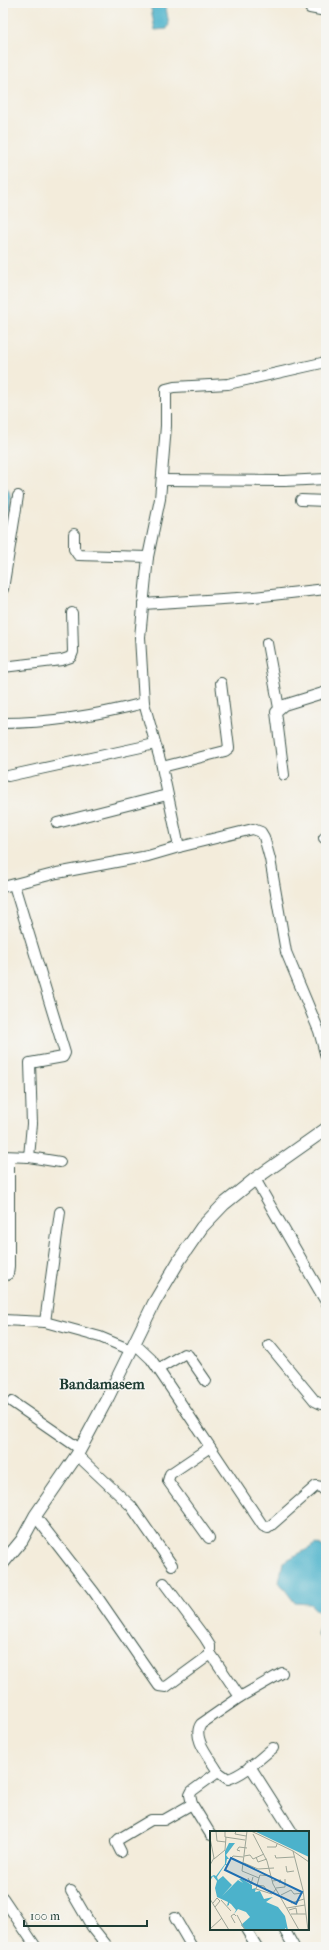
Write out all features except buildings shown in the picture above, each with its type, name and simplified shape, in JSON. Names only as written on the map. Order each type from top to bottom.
[{"type":"street","points":[[310,8],[326,11]]},
{"type":"street","points":[[179,847],[162,767],[144,703],[140,637],[148,557],[160,499],[162,480],[166,426],[165,392],[168,388],[228,384],[326,362]]},
{"type":"street","points":[[162,480],[284,481],[326,479]]},
{"type":"street","points":[[3,589],[18,496]]},
{"type":"street","points":[[301,500],[326,501]]},
{"type":"street","points":[[74,534],[74,549],[78,555],[148,557]]},
{"type":"street","points":[[143,604],[254,597],[326,589]]},
{"type":"street","points":[[3,666],[62,660],[71,657],[73,652],[72,612]]},
{"type":"street","points":[[267,643],[279,708]]},
{"type":"street","points":[[162,767],[225,751],[229,748],[221,683]]},
{"type":"street","points":[[284,775],[276,712],[279,708],[326,692]]},
{"type":"street","points":[[3,723],[19,723],[90,715],[144,703]]},
{"type":"street","points":[[8,776],[155,744]]},
{"type":"street","points":[[57,823],[167,794]]},
{"type":"street","points":[[3,887],[57,873],[148,856],[253,829],[261,832],[264,837],[270,859],[286,952],[319,1031],[326,1057]]},
{"type":"street","points":[[14,885],[65,1053],[63,1057],[30,1063],[32,1124],[29,1157]]},
{"type":"street","points":[[3,1563],[22,1540],[35,1516],[78,1452],[165,1284],[202,1228],[224,1204],[255,1179],[326,1129]]},
{"type":"street","points":[[3,1277],[8,1274],[9,1266],[6,1156],[29,1157],[60,1162]]},
{"type":"street","points":[[255,1179],[326,1302]]},
{"type":"street","points":[[45,1322],[60,1212]]},
{"type":"street","points":[[3,1320],[45,1322],[132,1346],[151,1359],[263,1526],[266,1528],[268,1528],[316,1486],[321,1487],[326,1492]]},
{"type":"street","points":[[269,1345],[315,1401],[321,1404],[326,1402]]},
{"type":"street","points":[[158,1369],[184,1354],[188,1355],[206,1381]]},
{"type":"street","points":[[12,1402],[78,1452],[131,1506],[172,1565]]},
{"type":"street","points":[[209,1538],[168,1481],[168,1478],[170,1474],[210,1447]]},
{"type":"street","points":[[35,1516],[94,1592],[159,1686],[166,1687],[210,1655]]},
{"type":"street","points":[[164,1583],[205,1638],[210,1646],[210,1655]]},
{"type":"street","points":[[210,1655],[214,1655],[240,1697]]},
{"type":"street","points":[[273,1748],[250,1766],[228,1779],[218,1772],[199,1740],[198,1729],[201,1724],[240,1697],[282,1673]]},
{"type":"street","points":[[250,1766],[291,1831]]},
{"type":"street","points":[[210,1833],[192,1804],[191,1792],[218,1772]]},
{"type":"street","points":[[121,1852],[116,1842],[119,1839],[151,1820],[164,1820],[192,1804]]},
{"type":"street","points":[[71,1891],[92,1926],[108,1947]]},
{"type":"street","points":[[3,1898],[36,1947]]},
{"type":"street","points":[[175,1918],[192,1947]]},
{"type":"street","points":[[247,1930],[257,1947]]},
{"type":"street","points":[[285,1930],[294,1947]]},
{"type":"water","points":[[150,3],[165,3],[169,24],[167,29],[155,30]]},
{"type":"water","points":[[7,488],[10,497],[10,507],[8,514],[3,514],[3,489]]},
{"type":"water","points":[[317,1544],[326,1548],[326,1643],[317,1635],[323,1616],[310,1604],[295,1603],[279,1582],[283,1562]]},
{"type":"district","name":"Bandamasem","points":[[102,1384]]}]
